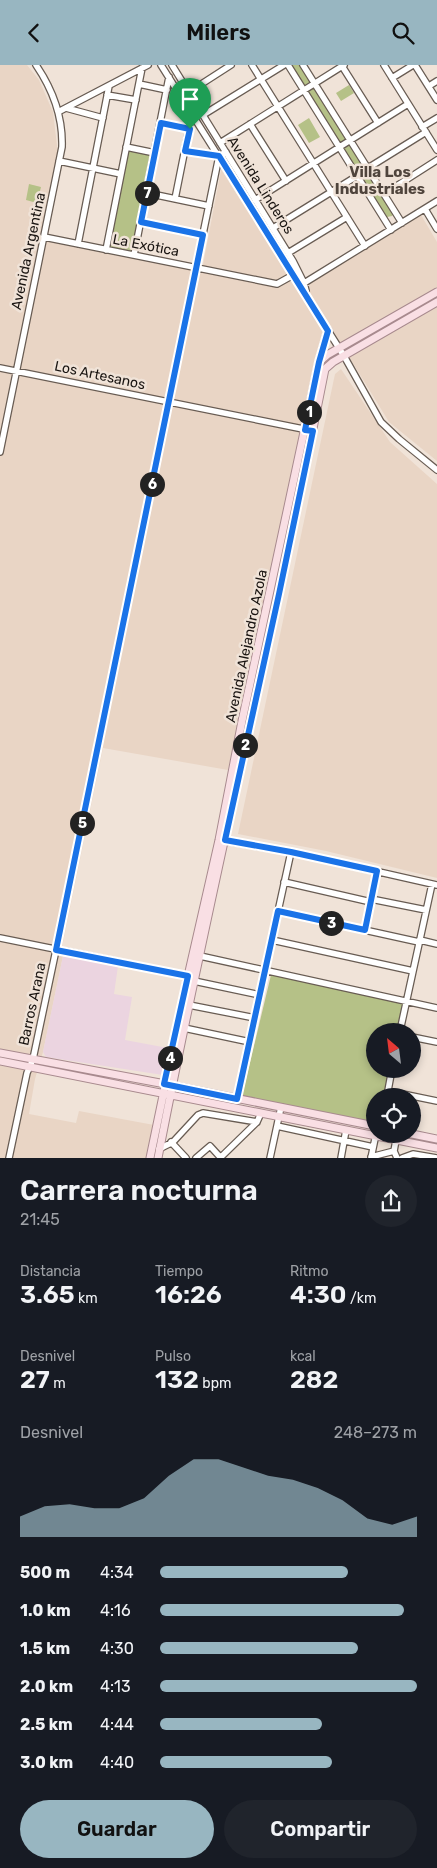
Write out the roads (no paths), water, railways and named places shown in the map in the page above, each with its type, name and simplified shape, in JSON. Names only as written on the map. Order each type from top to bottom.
[{"type":"main road","points":[[319,362],[339,348],[437,292]]},
{"type":"main road","name":"Avenida Alejandro Azola","points":[[309,431],[325,369],[344,355],[437,302]]},
{"type":"main road","name":"Avenida Alejandro Azola","points":[[168,1085],[188,976],[275,614],[309,431],[319,362],[328,331]]},
{"type":"main road","name":"Avenida Alejandro Azola","points":[[150,1158],[184,1028],[222,840]]},
{"type":"main road","points":[[0,1053],[366,1124]]},
{"type":"main road","points":[[0,1061],[366,1133]]},
{"type":"main road","name":"Avenida Alejandro Azola","points":[[158,1158],[166,1093]]},
{"type":"main road","points":[[421,1136],[437,1139]]},
{"type":"main road","points":[[411,1143],[437,1148]]},
{"type":"street","name":"Avenida Argentina","points":[[0,453],[59,161],[62,137],[58,112],[49,87],[36,65]]},
{"type":"street","name":"Avenida Linderos","points":[[161,65],[296,273]]},
{"type":"street","name":"Avenida Linderos","points":[[172,65],[288,253],[306,296],[344,355],[385,427],[437,470]]},
{"type":"street","points":[[189,92],[232,65]]},
{"type":"street","points":[[252,65],[365,246]]},
{"type":"street","points":[[203,115],[284,65]]},
{"type":"street","points":[[288,65],[391,230]]},
{"type":"street","points":[[304,65],[402,223]]},
{"type":"street","points":[[384,65],[437,151]]},
{"type":"street","points":[[392,78],[414,65],[437,100]]},
{"type":"street","points":[[220,143],[343,66],[378,123]]},
{"type":"street","points":[[58,112],[145,67]]},
{"type":"street","points":[[106,250],[139,84],[145,67]]},
{"type":"street","points":[[134,255],[168,90],[169,77]]},
{"type":"street","points":[[428,86],[437,81]]},
{"type":"street","points":[[139,84],[168,90]]},
{"type":"street","points":[[78,244],[109,85]]},
{"type":"street","points":[[107,95],[136,100]]},
{"type":"street","points":[[255,200],[408,104]]},
{"type":"street","points":[[66,109],[103,118]]},
{"type":"street","points":[[175,199],[192,114]]},
{"type":"street","points":[[368,168],[437,118]]},
{"type":"street","points":[[161,123],[190,129]]},
{"type":"street","points":[[250,124],[286,181]]},
{"type":"street","points":[[126,147],[155,153]]},
{"type":"street","points":[[185,151],[219,156],[226,152]]},
{"type":"street","name":"Barros Arana","points":[[9,1158],[28,1067],[33,1059],[56,950],[219,156]]},
{"type":"street","points":[[384,194],[437,160]]},
{"type":"street","points":[[59,161],[121,174]]},
{"type":"street","points":[[273,228],[357,176]]},
{"type":"street","points":[[147,193],[209,206]]},
{"type":"street","points":[[302,285],[437,201]]},
{"type":"street","points":[[424,209],[437,229]]},
{"type":"street","points":[[288,253],[347,217]]},
{"type":"street","points":[[141,222],[203,235]]},
{"type":"street","name":"La Exótica","points":[[44,237],[277,284],[296,273]]},
{"type":"street","name":"Los Artesanos","points":[[0,368],[309,431]]},
{"type":"street","points":[[222,840],[291,852],[434,884],[426,910],[402,1023]]},
{"type":"street","points":[[237,1099],[291,852]]},
{"type":"street","points":[[365,930],[377,871]]},
{"type":"street","points":[[284,882],[426,910]]},
{"type":"street","points":[[278,911],[437,944]]},
{"type":"street","points":[[0,938],[188,976]]},
{"type":"street","points":[[272,940],[413,971]]},
{"type":"street","points":[[200,956],[437,1007]]},
{"type":"street","points":[[194,981],[260,995]]},
{"type":"street","points":[[189,1005],[255,1018]]},
{"type":"street","points":[[184,1028],[250,1042]]},
{"type":"street","points":[[421,1039],[437,1042]]},
{"type":"street","points":[[421,1098],[437,1101]]},
{"type":"street","points":[[272,1158],[281,1107]]},
{"type":"street","points":[[159,1149],[172,1142],[198,1115],[203,1113],[257,1122]]},
{"type":"street","points":[[196,1158],[210,1146],[220,1158],[257,1122],[261,1113]]},
{"type":"street","points":[[277,1126],[373,1147]]},
{"type":"street","points":[[341,1158],[346,1130]]},
{"type":"street","points":[[172,1142],[186,1158]]},
{"type":"street","points":[[374,1143],[371,1157],[394,1151]]},
{"type":"street","points":[[395,1143],[394,1151],[397,1158]]},
{"type":"street","points":[[402,1158],[413,1154],[437,1158]]},
{"type":"district","name":"Villa Los Industriales","points":[[380,180]]}]
